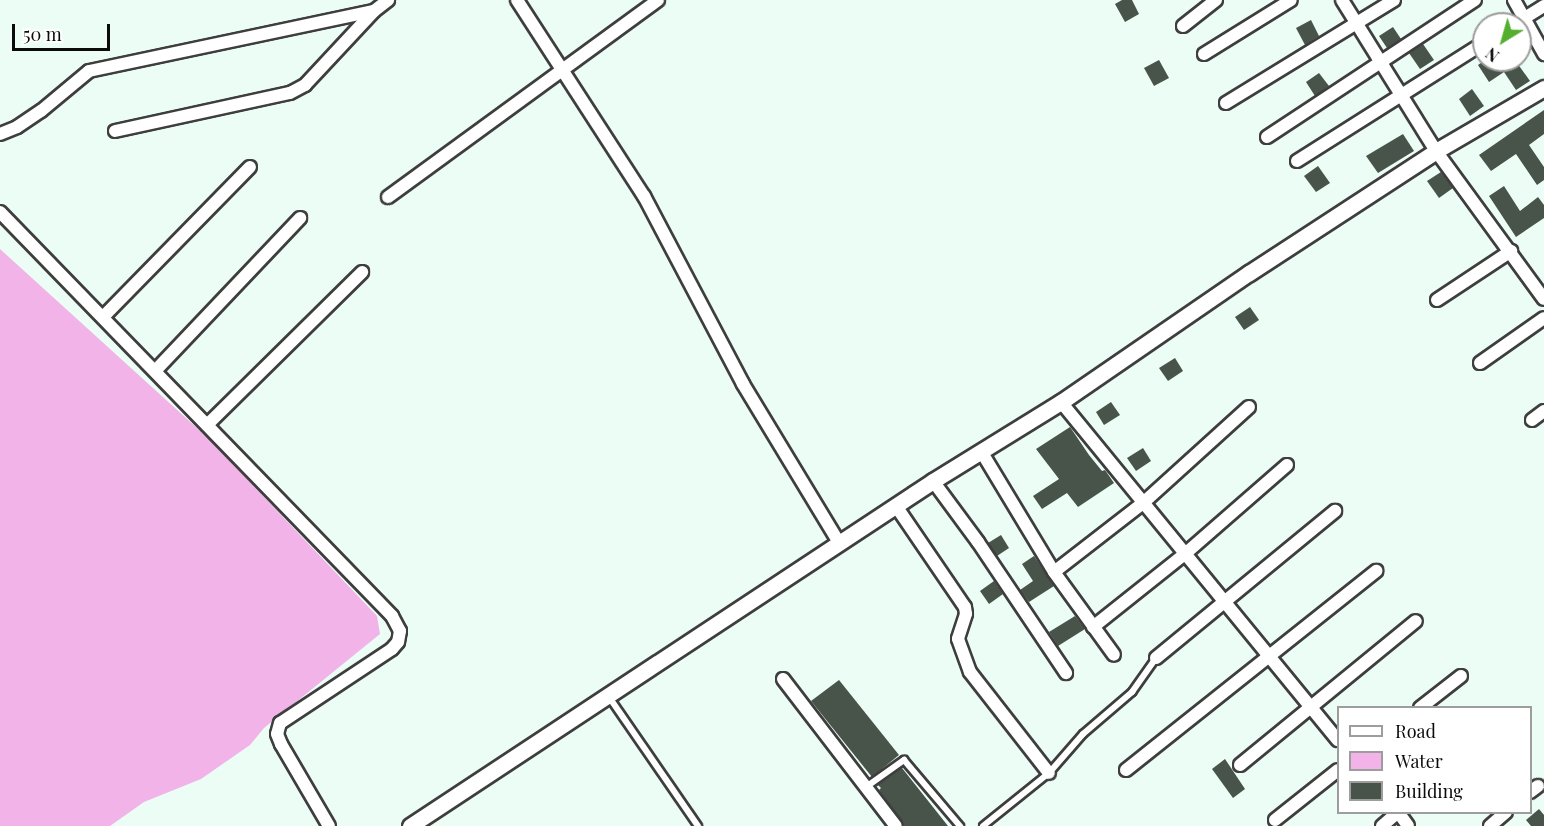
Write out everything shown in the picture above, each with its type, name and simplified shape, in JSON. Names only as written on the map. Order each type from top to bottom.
[{"type":"street","points":[[115,131],[290,93],[305,85],[374,11],[388,0]]},
{"type":"street","points":[[517,0],[644,196],[743,384],[840,544]]},
{"type":"street","points":[[387,197],[658,0]]},
{"type":"street","points":[[1183,26],[1216,0]]},
{"type":"street","points":[[1204,54],[1291,0]]},
{"type":"street","points":[[1342,0],[1436,151],[1544,299]]},
{"type":"street","points":[[1226,103],[1394,0]]},
{"type":"street","points":[[1266,137],[1475,0]]},
{"type":"street","points":[[0,134],[41,111],[89,71],[374,11]]},
{"type":"street","points":[[1532,38],[1544,54]]},
{"type":"street","points":[[1297,161],[1472,50]]},
{"type":"street","points":[[410,826],[609,697],[933,481],[1061,402],[1249,273],[1436,151],[1544,88]]},
{"type":"street","points":[[103,317],[250,167]]},
{"type":"street","points":[[0,212],[392,616],[400,631],[398,642],[392,649],[280,723],[277,734],[281,744],[329,826]]},
{"type":"street","points":[[155,371],[300,218]]},
{"type":"street","points":[[1437,300],[1511,251]]},
{"type":"street","points":[[207,425],[362,272]]},
{"type":"street","points":[[1480,363],[1544,318]]},
{"type":"street","points":[[1061,402],[1186,553],[1223,603],[1337,739]]},
{"type":"street","points":[[1054,572],[1143,503],[1249,407]]},
{"type":"street","points":[[1532,420],[1544,411]]},
{"type":"street","points":[[981,451],[1054,572],[1114,655]]},
{"type":"street","points":[[1093,627],[1186,553],[1287,465]]},
{"type":"street","points":[[933,481],[978,542],[1066,673]]},
{"type":"street","points":[[897,506],[965,607],[966,614],[958,639],[970,672],[1049,773]]},
{"type":"street","points":[[1156,658],[1335,511]]},
{"type":"street","points":[[1126,770],[1376,571]]},
{"type":"street","points":[[1240,765],[1416,621]]},
{"type":"street","points":[[1422,706],[1461,675]]},
{"type":"street","points":[[783,679],[896,826]]},
{"type":"street","points":[[1275,820],[1337,771]]},
{"type":"street","points":[[1382,826],[1397,814]]},
{"type":"street","points":[[1399,814],[1408,826]]},
{"type":"street","points":[[1490,826],[1505,814]]},
{"type":"lane","points":[[983,826],[1049,773],[1083,734],[1132,692],[1156,658]]},
{"type":"lane","points":[[609,697],[698,826]]},
{"type":"lane","points":[[866,787],[899,761],[904,760],[960,826]]},
{"type":"water","points":[[0,249],[208,438],[377,616],[380,634],[264,728],[250,745],[201,779],[144,802],[110,826],[0,826]]},
{"type":"building","points":[[1122,0],[1132,0],[1139,14],[1125,22],[1115,4]]},
{"type":"building","points":[[1311,20],[1319,36],[1305,45],[1296,28]]},
{"type":"building","points":[[1393,27],[1401,39],[1387,48],[1379,36]]},
{"type":"building","points":[[1423,44],[1434,60],[1420,69],[1409,53]]},
{"type":"building","points":[[1159,60],[1169,78],[1154,86],[1144,68]]},
{"type":"building","points":[[1483,72],[1504,72],[1489,82]]},
{"type":"building","points":[[1504,72],[1524,72],[1530,81],[1516,90]]},
{"type":"building","points":[[1319,73],[1329,86],[1315,96],[1306,82]]},
{"type":"building","points":[[1472,89],[1484,106],[1470,116],[1459,99]]},
{"type":"building","points":[[1544,110],[1544,134],[1529,145],[1544,167],[1544,180],[1537,185],[1516,154],[1491,171],[1479,155]]},
{"type":"building","points":[[1403,134],[1414,151],[1378,173],[1366,156]]},
{"type":"building","points":[[1318,166],[1330,183],[1316,192],[1304,176]]},
{"type":"building","points":[[1441,172],[1453,188],[1439,198],[1427,181]]},
{"type":"building","points":[[1504,186],[1520,211],[1538,197],[1544,205],[1544,218],[1516,237],[1489,196]]},
{"type":"building","points":[[1250,307],[1259,320],[1244,330],[1235,317]]},
{"type":"building","points":[[1175,358],[1183,371],[1168,381],[1159,368]]},
{"type":"building","points":[[1111,402],[1120,415],[1104,425],[1096,412]]},
{"type":"building","points":[[1070,427],[1089,455],[1102,471],[1105,470],[1114,483],[1078,507],[1067,493],[1042,509],[1033,496],[1059,479],[1036,449]]},
{"type":"building","points":[[1143,448],[1151,461],[1136,471],[1127,458]]},
{"type":"building","points":[[1001,535],[1009,548],[997,556],[988,543]]},
{"type":"building","points":[[1034,556],[1054,586],[1029,602],[1020,590],[1033,581],[1022,564]]},
{"type":"building","points":[[994,581],[1003,594],[989,604],[980,591]]},
{"type":"building","points":[[1075,616],[1085,629],[1058,646],[1049,632]]},
{"type":"building","points":[[839,680],[899,755],[872,777],[811,701]]},
{"type":"building","points":[[1225,759],[1245,789],[1233,798],[1212,769]]},
{"type":"building","points":[[902,768],[948,826],[904,826],[879,790],[881,788],[878,785]]},
{"type":"building","points":[[1539,809],[1544,815],[1544,826],[1531,826],[1526,820]]}]
